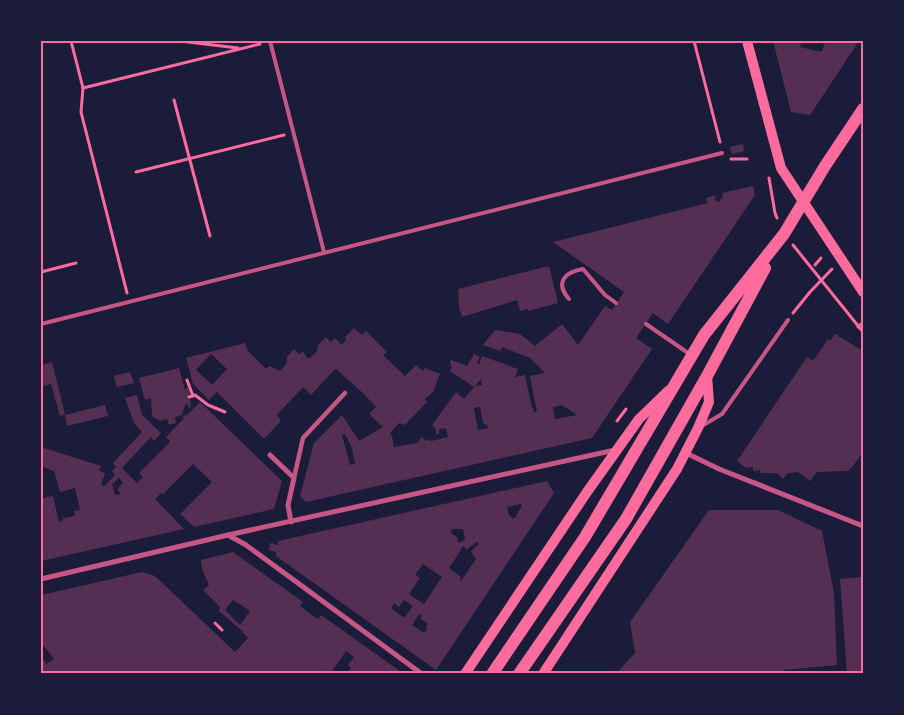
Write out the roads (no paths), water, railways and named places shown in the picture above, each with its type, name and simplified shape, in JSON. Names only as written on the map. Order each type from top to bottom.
[{"type":"main road","points":[[747,41],[781,168],[863,292]]},
{"type":"main road","points":[[519,674],[626,519],[783,236],[825,166],[863,109]]},
{"type":"main road","points":[[492,674],[585,537],[704,335],[783,236]]},
{"type":"main road","points":[[543,674],[686,453],[709,402],[707,376]]},
{"type":"main road","points":[[465,674],[616,450],[639,419],[676,384]]},
{"type":"street","points":[[291,522],[288,505],[303,438],[345,393]]},
{"type":"street","points":[[41,579],[228,535],[616,450]]},
{"type":"street","points":[[686,453],[718,469],[863,526]]},
{"type":"street","points":[[270,456],[294,478]]},
{"type":"street","points":[[228,535],[246,546],[422,674]]},
{"type":"lane","points":[[270,41],[324,252]]},
{"type":"lane","points":[[41,324],[722,153]]},
{"type":"lane","points":[[569,299],[563,292],[562,284],[566,276],[572,271],[583,269],[605,295],[616,303]]},
{"type":"lane","points":[[698,428],[722,414],[788,320]]},
{"type":"lane","points":[[646,324],[692,356]]}]
